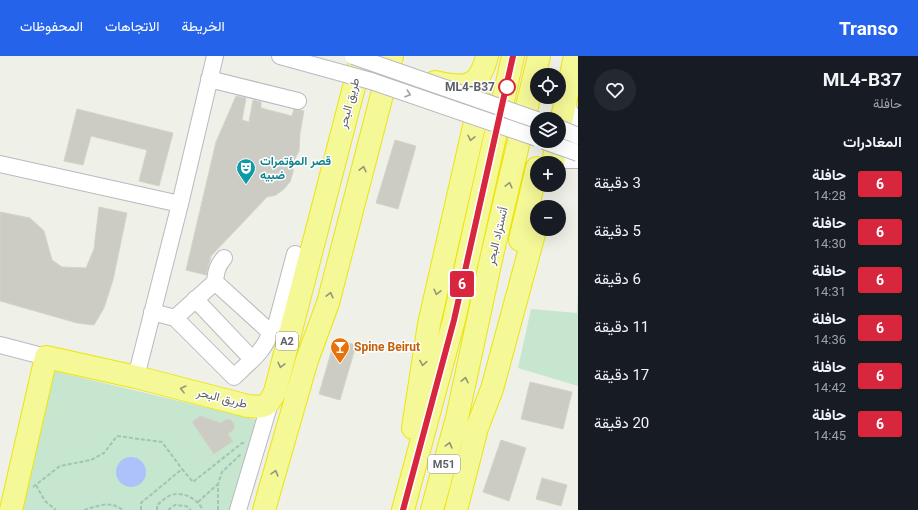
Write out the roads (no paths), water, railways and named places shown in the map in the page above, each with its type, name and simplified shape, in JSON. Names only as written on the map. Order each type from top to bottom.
[{"type":"highway","name":"طريق البحر","points":[[46,357],[136,377],[248,406],[262,407],[270,403],[362,56]]},
{"type":"highway","name":"A2","points":[[264,510],[307,360],[328,302],[392,56]]},
{"type":"highway","points":[[416,77],[455,87],[465,86],[474,82],[481,75],[487,56]]},
{"type":"highway","name":"أتستراد البحر","points":[[405,504],[454,320],[513,56]]},
{"type":"highway","name":"أتستراد البحر","points":[[432,510],[457,418],[492,256],[539,56]]},
{"type":"highway","points":[[560,68],[561,56]]},
{"type":"highway","points":[[566,74],[575,56]]},
{"type":"highway","points":[[307,360],[312,296],[371,81]]},
{"type":"highway","points":[[405,504],[415,413],[429,324],[478,109]]},
{"type":"highway","points":[[477,428],[483,377],[496,334],[531,192]]},
{"type":"highway","points":[[456,510],[477,428],[492,389],[533,236]]},
{"type":"highway","points":[[21,495],[46,357]]},
{"type":"street","points":[[136,377],[180,204],[215,56]]},
{"type":"street","points":[[280,56],[478,109],[530,119]]},
{"type":"street","points":[[353,56],[416,77],[530,135]]},
{"type":"street","points":[[209,79],[298,100]]},
{"type":"street","points":[[566,104],[569,111],[578,122]]},
{"type":"street","points":[[566,131],[578,136]]},
{"type":"street","points":[[564,148],[578,153]]},
{"type":"street","points":[[566,160],[578,160]]},
{"type":"street","points":[[0,164],[180,204]]},
{"type":"street","points":[[152,312],[175,318],[234,377],[268,341],[270,332],[275,329],[295,254]]},
{"type":"street","points":[[175,318],[215,282],[216,271],[224,258]]},
{"type":"street","points":[[215,282],[270,332]]},
{"type":"street","points":[[195,299],[252,358]]},
{"type":"street","points":[[0,345],[46,357]]},
{"type":"street","points":[[238,510],[270,403]]},
{"type":"water","points":[[131,457],[142,461],[146,472],[142,483],[131,487],[120,483],[116,472],[120,461]]},
{"type":"place","name":"ML4-B37","points":[[507,87]]},
{"type":"place","name":"قصر المؤتمرات ضبيه","points":[[246,185]]},
{"type":"place","name":"Spine Beirut","points":[[340,364]]}]
